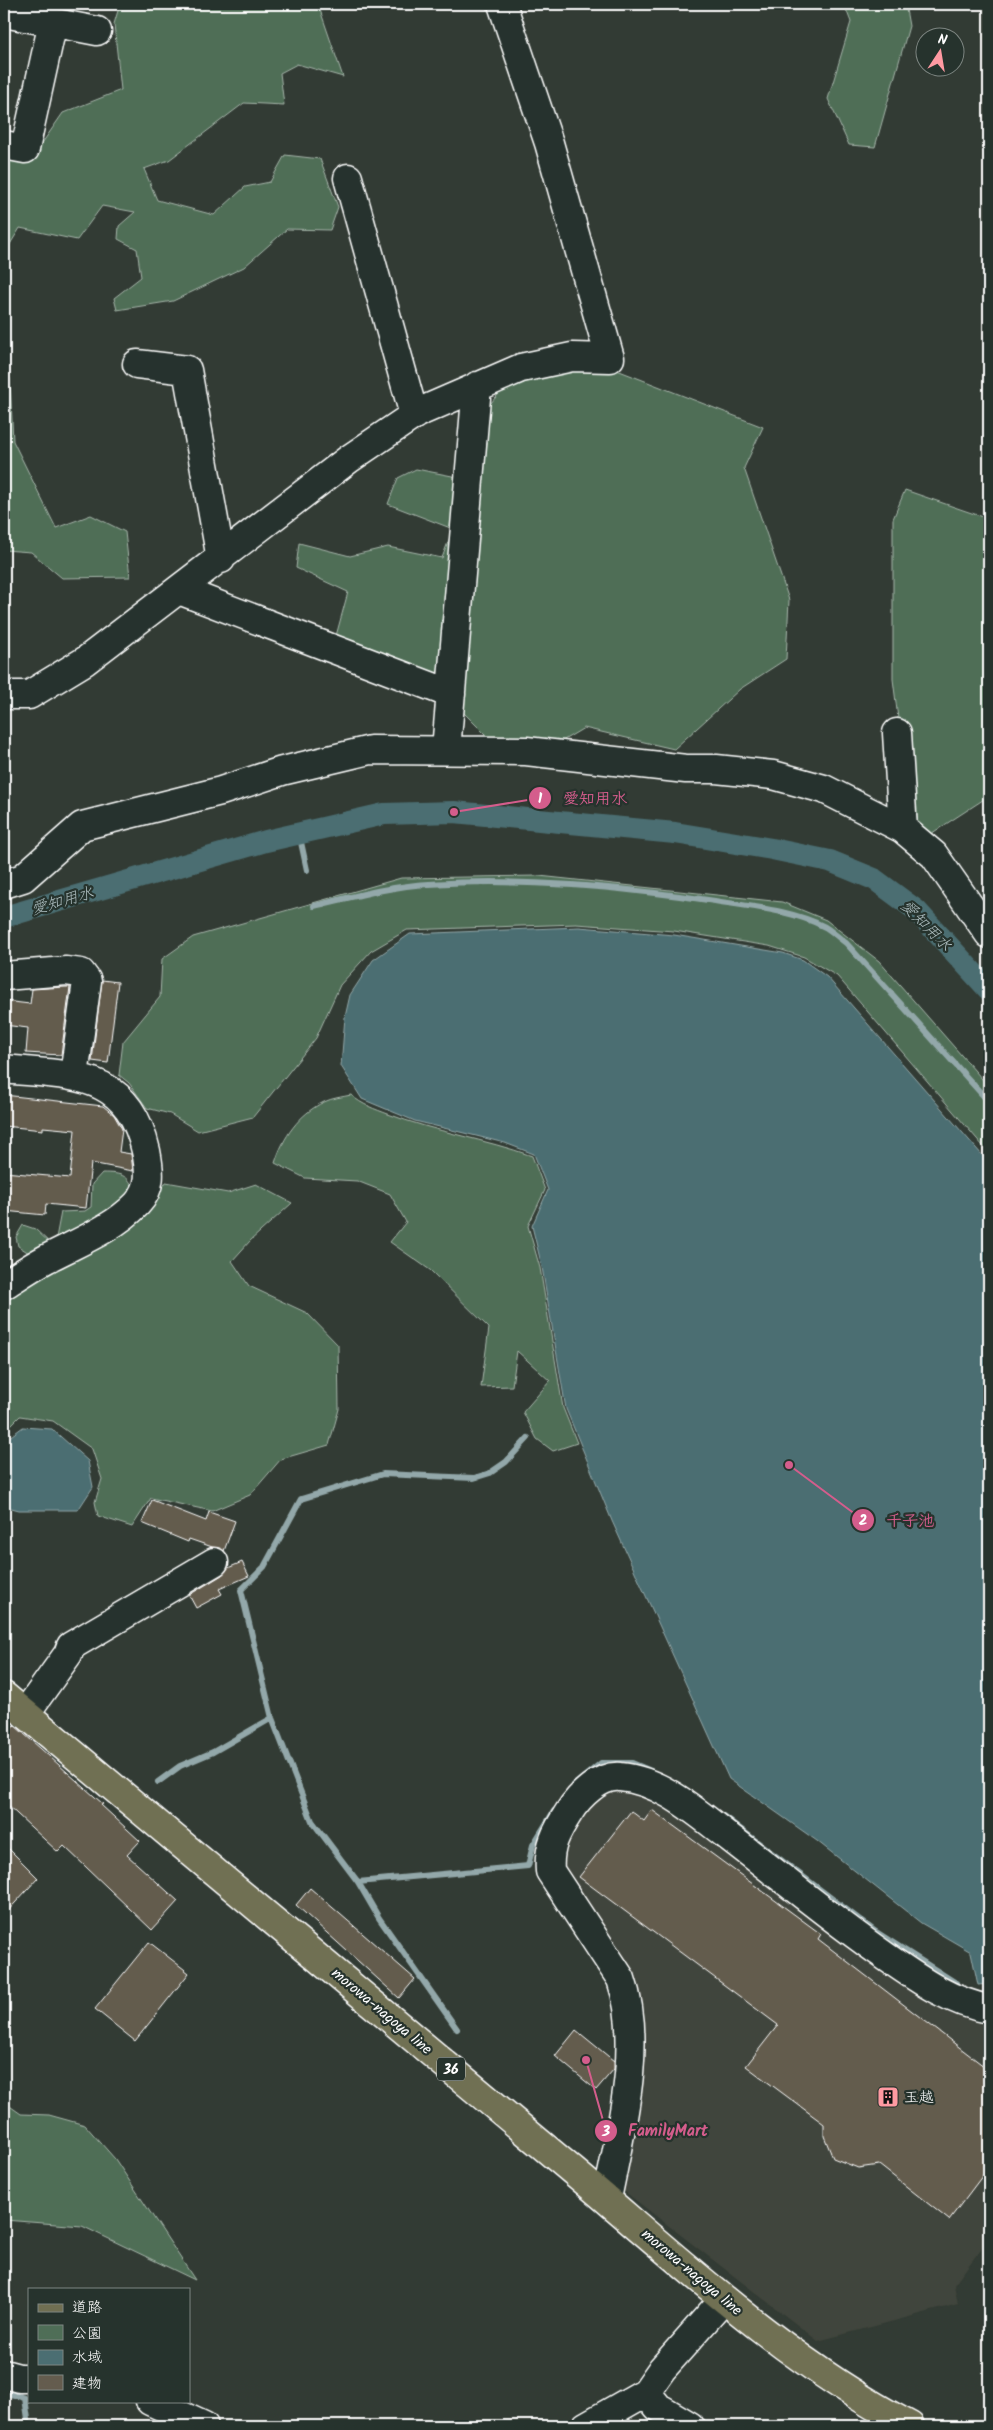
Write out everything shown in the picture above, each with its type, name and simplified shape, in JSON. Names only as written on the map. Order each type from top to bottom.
[{"type":"main road","name":"morowa-nagoya line","points":[[4,1696],[607,2199],[723,2300],[805,2363],[852,2394],[910,2426]]},
{"type":"street","points":[[4,695],[29,695],[69,670],[221,559],[349,459],[414,415],[521,368],[572,357],[610,358],[549,143],[502,4]]},
{"type":"street","points":[[4,13],[96,31]]},
{"type":"street","points":[[4,145],[25,149],[53,22]]},
{"type":"street","points":[[348,178],[414,415]]},
{"type":"street","points":[[137,364],[187,370],[221,559]]},
{"type":"street","points":[[446,750],[477,386]]},
{"type":"street","points":[[179,590],[451,694]]},
{"type":"street","points":[[897,733],[903,829]]},
{"type":"street","points":[[4,884],[23,878],[82,826],[222,791],[282,771],[370,750],[526,751],[686,769],[716,769],[773,775],[824,789],[903,829],[934,854],[989,934]]},
{"type":"street","points":[[4,976],[66,972],[81,973],[86,981],[74,1076]]},
{"type":"street","points":[[4,1069],[74,1076],[92,1080],[125,1102],[141,1131],[150,1180],[146,1192],[124,1216],[43,1260],[4,1285]]},
{"type":"street","points":[[25,1714],[68,1654],[71,1646],[214,1562]]},
{"type":"street","points":[[607,2199],[623,2116],[632,2034],[628,1998],[621,1979],[550,1871],[549,1857],[551,1843],[572,1807],[605,1778],[636,1779],[659,1788],[696,1812],[855,1935],[921,1981],[948,1996],[975,2007],[989,2009]]},
{"type":"street","points":[[586,2426],[646,2392],[662,2369],[723,2300]]},
{"type":"street","points":[[4,2374],[28,2378]]},
{"type":"street","points":[[646,2392],[658,2407],[690,2426]]},
{"type":"street","points":[[152,2402],[204,2426]]},
{"type":"shaded area","points":[[608,1784],[636,1784],[921,1986],[989,2024],[989,2238],[954,2285],[958,2304],[818,2341],[616,2185],[637,2038],[561,1876],[558,1843]]},
{"type":"green space","points":[[120,4],[318,4],[343,77],[297,64],[280,73],[284,105],[244,103],[169,160],[144,169],[157,200],[214,215],[245,187],[270,182],[285,155],[320,159],[338,207],[330,230],[287,229],[244,267],[173,301],[117,310],[114,298],[141,277],[137,249],[118,239],[119,226],[135,212],[102,206],[77,240],[20,228],[4,254],[4,157],[29,162],[63,113],[121,90],[114,24]]},
{"type":"green space","points":[[844,4],[905,4],[909,26],[875,147],[849,145],[828,99],[851,22]]},
{"type":"green space","points":[[4,360],[10,379],[13,441],[56,528],[91,515],[125,532],[130,577],[62,578],[31,552],[4,550]]},
{"type":"green space","points":[[599,363],[763,427],[744,468],[789,600],[786,659],[740,689],[674,749],[584,728],[552,747],[488,737],[458,707],[336,636],[348,592],[296,568],[299,543],[350,556],[388,547],[442,558],[453,529],[388,504],[398,478],[416,469],[478,481],[477,431],[490,404],[508,383]]},
{"type":"green space","points":[[905,490],[989,519],[989,796],[926,837],[911,821],[893,679],[893,519]]},
{"type":"green space","points":[[539,876],[782,902],[826,920],[879,961],[989,1087],[989,1153],[837,976],[804,957],[769,946],[674,931],[576,924],[407,930],[371,951],[340,985],[316,1038],[253,1117],[198,1131],[170,1114],[147,1108],[129,1083],[119,1075],[123,1042],[160,997],[162,959],[193,937],[401,878]]},
{"type":"green space","points":[[351,1095],[369,1106],[406,1120],[532,1156],[545,1190],[528,1226],[540,1268],[563,1408],[577,1443],[553,1451],[537,1439],[523,1412],[550,1381],[517,1351],[512,1386],[481,1387],[489,1328],[430,1270],[390,1242],[406,1222],[390,1194],[357,1181],[305,1178],[275,1163],[287,1135],[307,1113],[327,1101]]},
{"type":"green space","points":[[102,1173],[120,1175],[128,1179],[135,1196],[119,1213],[87,1226],[53,1249],[26,1263],[29,1253],[18,1246],[16,1237],[23,1225],[35,1229],[51,1244],[56,1238],[61,1212],[85,1211],[91,1207],[92,1184]]},
{"type":"green space","points":[[166,1182],[228,1193],[256,1184],[292,1203],[250,1241],[232,1261],[249,1286],[307,1313],[338,1345],[339,1409],[329,1445],[281,1459],[250,1495],[212,1511],[151,1498],[132,1527],[98,1516],[95,1502],[102,1479],[92,1449],[53,1421],[20,1416],[4,1432],[4,1302],[50,1265],[144,1216]]},
{"type":"green space","points":[[4,2102],[21,2114],[49,2115],[85,2125],[115,2159],[195,2280],[82,2226],[4,2220]]},
{"type":"water","points":[[579,927],[674,935],[783,953],[803,960],[827,977],[989,1163],[989,1984],[978,1985],[971,1952],[921,1923],[817,1841],[729,1779],[612,1521],[566,1409],[542,1267],[532,1226],[548,1190],[534,1154],[505,1143],[415,1121],[362,1099],[341,1066],[345,1017],[350,995],[373,960],[410,934]]},
{"type":"water","points":[[23,1427],[52,1429],[88,1461],[93,1487],[78,1510],[19,1510],[4,1506],[4,1441]]},
{"type":"building","points":[[102,980],[118,982],[108,1063],[92,1061]]},
{"type":"building","points":[[70,987],[61,1055],[26,1053],[28,1028],[4,1025],[4,1001],[30,1004],[32,989]]},
{"type":"building","points":[[4,1095],[103,1106],[114,1115],[122,1129],[119,1152],[131,1154],[133,1171],[91,1163],[86,1208],[46,1204],[45,1215],[4,1211],[4,1172],[70,1178],[75,1130],[43,1127],[43,1130],[4,1126]]},
{"type":"building","points":[[152,1500],[206,1521],[209,1512],[235,1521],[224,1551],[189,1539],[188,1542],[142,1523]]},
{"type":"building","points":[[242,1562],[249,1576],[219,1589],[222,1594],[196,1608],[189,1595],[222,1575],[228,1568]]},
{"type":"building","points":[[14,1725],[103,1804],[101,1805],[140,1841],[127,1855],[178,1901],[152,1930],[64,1846],[58,1852],[4,1802],[4,1737]]},
{"type":"building","points":[[652,1810],[821,1934],[818,1939],[989,2070],[989,2167],[949,2220],[879,2165],[858,2168],[833,2158],[824,2136],[824,2124],[746,2066],[778,2025],[579,1877],[631,1811],[644,1821]]},
{"type":"building","points":[[4,1844],[38,1878],[4,1915]]},
{"type":"building","points":[[310,1888],[415,1979],[399,1998],[296,1905]]},
{"type":"building","points":[[149,1942],[189,1973],[135,2041],[95,2009]]},
{"type":"building","points":[[576,2030],[614,2061],[614,2069],[596,2090],[555,2056]]},
{"type":"waterway","name":"愛知用水","points":[[4,917],[266,841],[384,814],[454,812],[675,833],[830,861],[874,879],[916,910],[989,990]]},
{"type":"waterway","points":[[299,833],[307,870]]},
{"type":"waterway","points":[[314,906],[371,892],[414,885],[501,882],[572,885],[679,896],[757,907],[799,917],[825,927],[846,943],[989,1102]]},
{"type":"waterway","points":[[457,2029],[379,1918],[358,1882],[312,1821],[272,1718],[241,1590],[264,1567],[301,1499],[383,1474],[474,1478],[490,1473],[506,1462],[528,1438]]},
{"type":"waterway","points":[[158,1782],[180,1766],[213,1752],[272,1718]]},
{"type":"waterway","points":[[574,1785],[601,1763],[632,1763],[651,1771]]},
{"type":"waterway","points":[[358,1882],[528,1866],[533,1845],[554,1811]]},
{"type":"waterway","points":[[723,1816],[873,1930],[956,1983]]},
{"type":"waterway","points":[[4,2392],[25,2398],[29,2426]]},
{"type":"place","name":"愛知用水","points":[[454,812]]},
{"type":"place","name":"千子池","points":[[789,1465]]},
{"type":"place","name":"FamilyMart","points":[[586,2060]]},
{"type":"place","name":"玉越","points":[[888,2097]]}]
